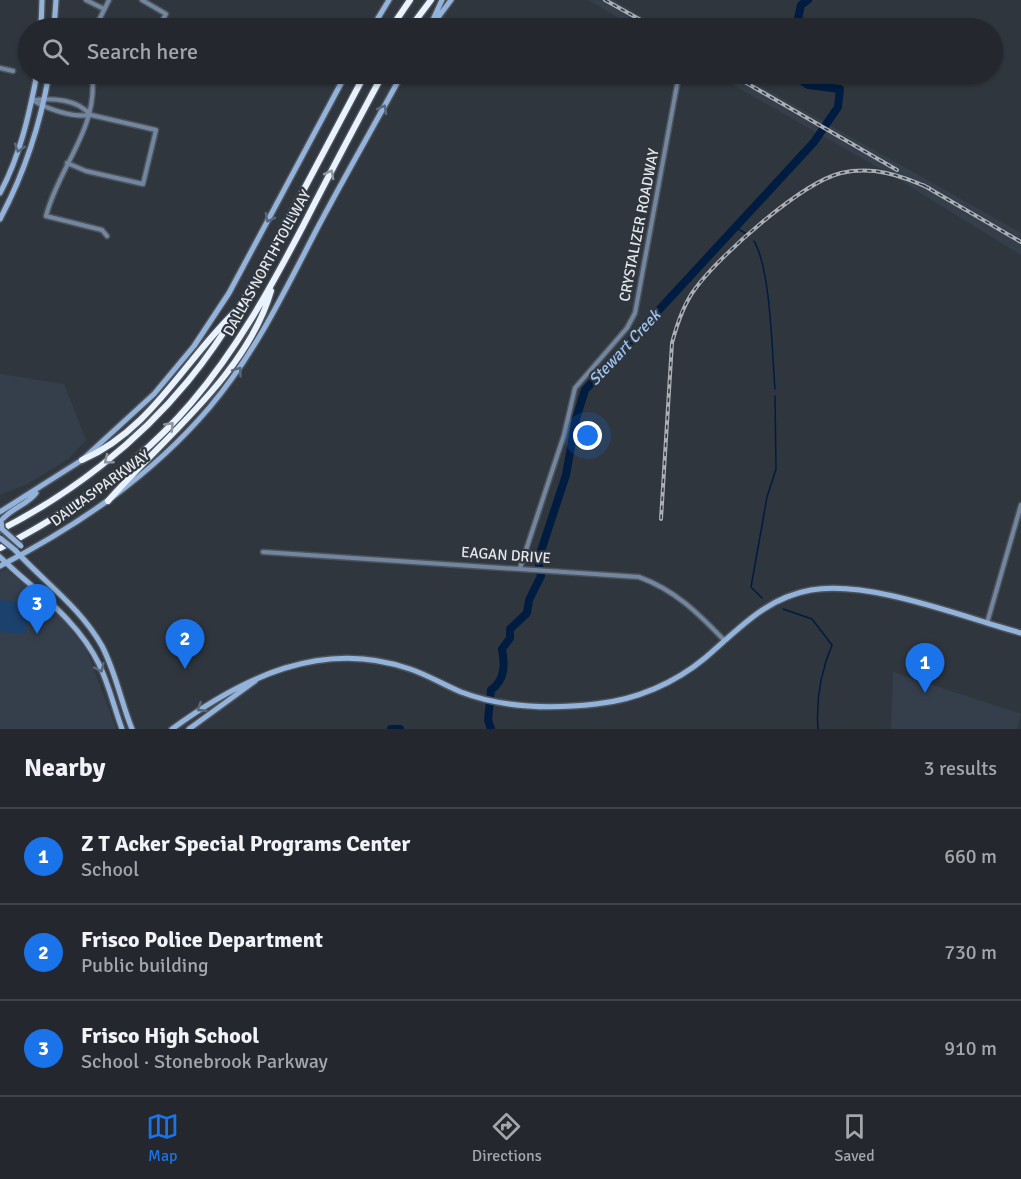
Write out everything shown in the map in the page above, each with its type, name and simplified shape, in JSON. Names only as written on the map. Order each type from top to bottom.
[{"type":"highway","points":[[398,18],[410,0]]},
{"type":"highway","points":[[417,18],[431,0]]},
{"type":"highway","name":"DALLAS NORTH TOLLWAY","points":[[0,530],[73,486],[146,427],[188,381],[242,305],[360,84]]},
{"type":"highway","name":"DALLAS NORTH TOLLWAY","points":[[0,548],[72,507],[122,470],[153,443],[190,404],[247,329],[378,84]]},
{"type":"highway","points":[[108,501],[191,415],[219,382],[267,306],[275,279]]},
{"type":"highway","points":[[82,460],[102,452],[151,410],[222,325],[242,305]]},
{"type":"main road","points":[[41,18],[42,0]]},
{"type":"main road","points":[[55,18],[56,0]]},
{"type":"main road","points":[[378,18],[389,0]]},
{"type":"main road","points":[[434,18],[442,0]]},
{"type":"main road","points":[[438,18],[451,0]]},
{"type":"main road","points":[[0,193],[11,173],[35,84]]},
{"type":"main road","points":[[0,219],[26,168],[47,84]]},
{"type":"main road","points":[[0,512],[37,491],[82,460],[154,394],[212,320],[341,84]]},
{"type":"main road","name":"DALLAS PARKWAY","points":[[3,564],[37,547],[108,501],[174,446],[209,408],[240,368],[283,299],[319,226],[397,84]]},
{"type":"main road","points":[[37,491],[31,500],[7,514],[2,521],[2,529],[21,546],[37,547]]},
{"type":"main road","points":[[0,538],[70,603],[95,636],[116,678],[132,729]]},
{"type":"main road","points":[[0,557],[3,564],[60,612],[86,642],[106,682],[122,729]]},
{"type":"main road","points":[[172,729],[226,693],[264,675],[317,660],[360,660],[410,669],[480,698],[507,704],[583,706],[628,699],[683,674],[760,610],[780,599],[814,589],[885,595],[1021,633]]},
{"type":"main road","points":[[86,642],[95,636]]},
{"type":"main road","points":[[189,729],[264,675]]},
{"type":"street","points":[[86,0],[104,9]]},
{"type":"street","points":[[100,18],[109,0]]},
{"type":"street","points":[[142,0],[165,14],[163,18]]},
{"type":"street","points":[[0,68],[13,71]]},
{"type":"street","points":[[92,84],[91,115],[87,129],[67,163],[51,198],[46,216],[102,230],[107,236]]},
{"type":"street","name":"CRYSTALIZER ROADWAY","points":[[520,568],[564,435],[575,388],[627,328],[634,313],[677,84]]},
{"type":"street","points":[[32,100],[45,99],[75,103],[84,107],[91,115]]},
{"type":"street","points":[[32,100],[43,107],[82,117],[91,115],[156,130],[143,184],[86,171],[67,163]]},
{"type":"street","points":[[987,623],[1021,505]]},
{"type":"street","name":"EAGAN DRIVE","points":[[263,552],[632,576],[666,588],[689,605],[724,640]]},
{"type":"shaded area","points":[[588,0],[614,0],[644,18],[620,18]]},
{"type":"shaded area","points":[[732,84],[757,84],[1021,233],[1021,255],[893,176]]},
{"type":"shaded area","points":[[0,374],[64,384],[86,440],[68,459],[27,484],[0,495]]},
{"type":"shaded area","points":[[6,569],[62,618],[87,651],[116,729],[0,729],[0,572]]},
{"type":"shaded area","points":[[0,600],[29,603],[26,634],[0,632]]},
{"type":"shaded area","points":[[893,672],[1021,714],[1017,729],[891,729]]},
{"type":"waterway","name":"Stewart Creek","points":[[798,18],[801,5],[808,0]]},
{"type":"waterway","name":"Stewart Creek","points":[[491,729],[488,720],[491,690],[499,682],[503,672],[502,649],[510,638],[510,629],[527,613],[529,600],[541,576],[538,560],[566,475],[576,419],[585,390],[814,142],[838,107],[840,89],[807,84]]},
{"type":"waterway","points":[[733,226],[745,233]]},
{"type":"waterway","points":[[754,241],[760,254],[767,291],[775,389]]},
{"type":"waterway","points":[[762,598],[751,587],[767,497],[776,469],[775,396]]},
{"type":"waterway","points":[[783,609],[812,619],[832,645],[820,686],[818,729]]},
{"type":"waterway","name":"Stewart Creek","points":[[391,729],[400,729]]},
{"type":"railway","points":[[605,0],[637,18]]},
{"type":"railway","points":[[748,84],[897,170]]},
{"type":"railway","points":[[661,519],[672,343],[681,315],[695,289],[723,258],[762,222],[824,179],[853,171],[875,171],[908,179],[929,188]]},
{"type":"railway","points":[[923,185],[1021,242]]},
{"type":"place","name":"Frisco High School","points":[[37,634]]},
{"type":"place","name":"Frisco Police Department","points":[[185,669]]},
{"type":"place","name":"Z T Acker Special Programs Center","points":[[925,693]]}]
